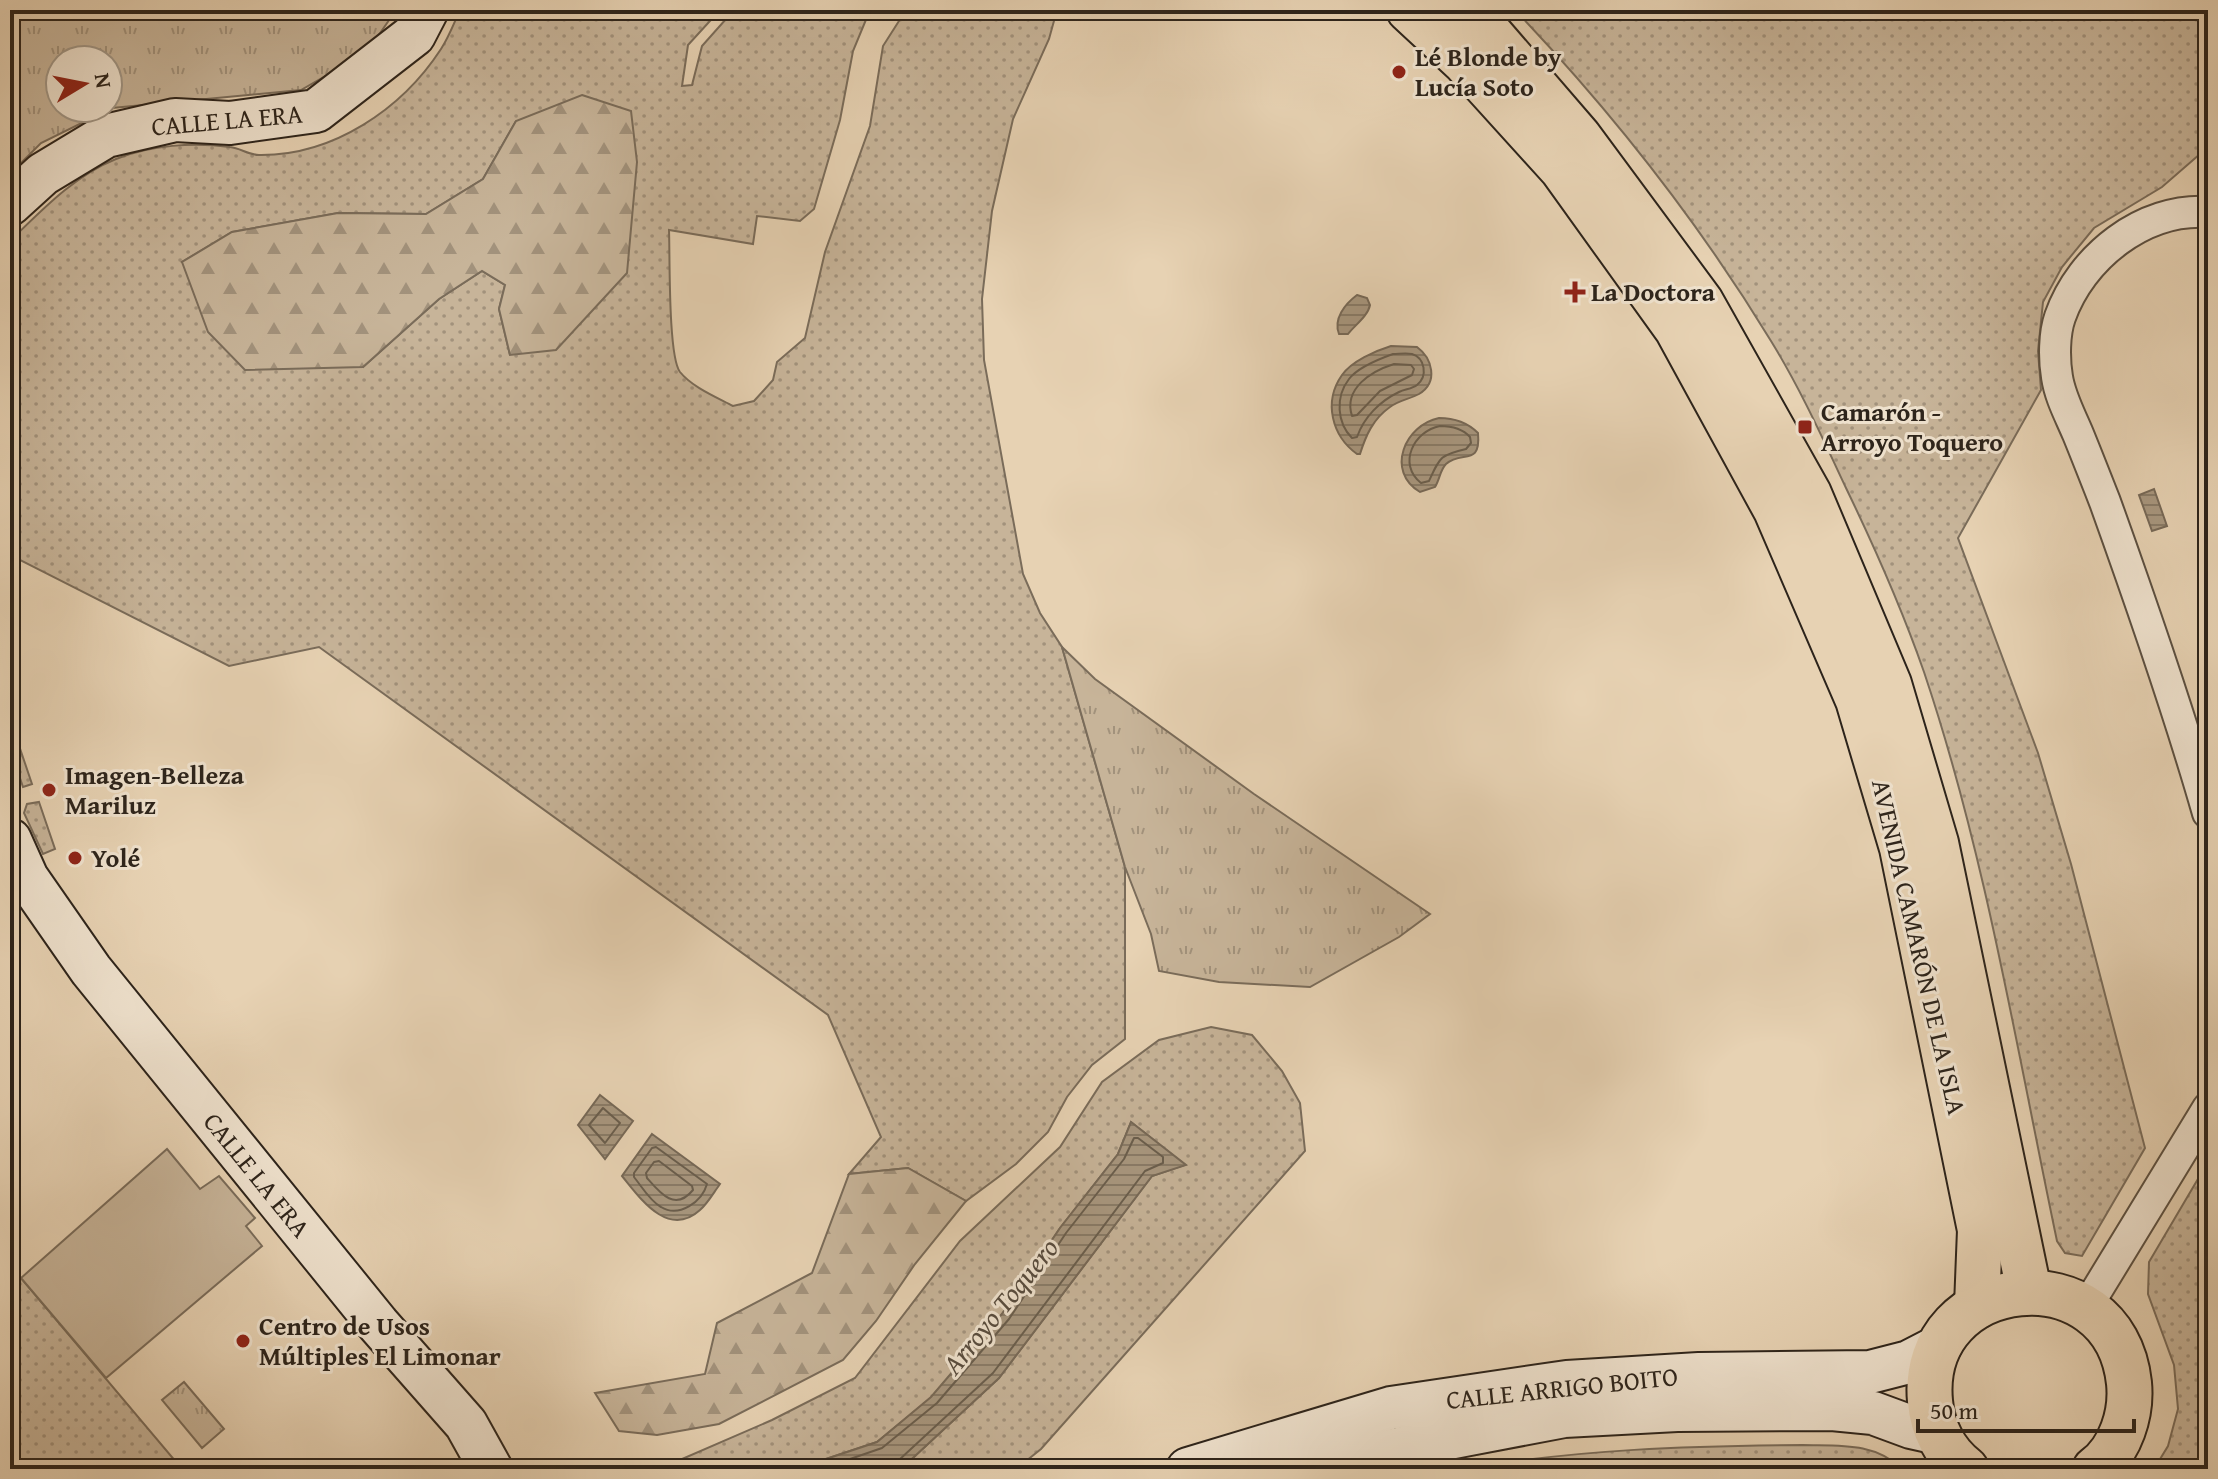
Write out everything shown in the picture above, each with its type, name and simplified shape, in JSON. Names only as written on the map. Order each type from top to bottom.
[{"type":"main road","name":"CALLE LA ERA","points":[[10,204],[43,174],[106,136],[175,120],[230,123],[316,111],[414,35],[427,10]]},
{"type":"main road","name":"AVENIDA CAMARÓN DE LA ISLA","points":[[1409,10],[1465,62],[1562,169],[1677,329],[1776,510],[1858,700],[1902,848],[1980,1230],[1977,1306]]},
{"type":"main road","name":"AVENIDA CAMARÓN DE LA ISLA","points":[[1463,10],[1491,35],[1579,137],[1701,302],[1809,494],[1889,684],[1936,843],[2029,1291]]},
{"type":"main road","name":"CALLE LA ERA","points":[[10,840],[18,875],[378,1324],[466,1424],[491,1469]]},
{"type":"main road","points":[[1966,1469],[1955,1460],[1938,1433],[1931,1412],[1929,1390],[1932,1367],[1940,1346],[1956,1324],[1977,1306],[2002,1295],[2029,1291],[2059,1295],[2086,1308],[2112,1333],[2127,1365],[2131,1400],[2122,1434],[2100,1467]]},
{"type":"main road","name":"CALLE ARRIGO BOITO","points":[[1188,1469],[1391,1408],[1567,1382],[1699,1374],[1870,1372],[1909,1362],[1940,1346]]},
{"type":"main road","name":"CALLE ARRIGO BOITO","points":[[1310,1469],[1564,1416],[1677,1410],[1832,1409],[1873,1413],[1938,1433]]},
{"type":"street","points":[[2208,212],[2156,217],[2117,241],[2083,272],[2059,318],[2056,348],[2057,378],[2065,405],[2099,487],[2151,630],[2208,813]]},
{"type":"street","points":[[2086,1308],[2208,1108]]},
{"type":"green space","points":[[10,10],[396,10],[367,52],[301,90],[124,107],[124,44],[44,44],[44,124],[80,124],[41,143],[10,174]]},
{"type":"green space","points":[[460,10],[720,10],[688,45],[682,86],[692,85],[702,46],[734,10],[870,10],[853,51],[840,120],[814,209],[800,221],[757,216],[753,244],[669,230],[676,362],[680,372],[691,382],[733,406],[754,401],[773,380],[777,362],[805,338],[825,252],[870,126],[883,46],[906,10],[1057,10],[1049,39],[1013,119],[992,211],[982,299],[984,360],[1023,574],[1040,613],[1062,647],[1125,867],[1125,1039],[1092,1065],[1067,1097],[1048,1132],[1016,1164],[966,1201],[908,1168],[849,1174],[881,1137],[828,1015],[319,647],[229,666],[10,555],[10,241],[46,206],[86,174],[129,154],[172,146],[202,145],[234,148],[255,155],[286,153],[339,138],[363,125],[407,91],[441,49]],"holes":[[[516,121],[510,355],[499,309],[505,285],[482,271],[439,299],[363,367],[182,262],[232,232],[338,213],[426,214],[483,179]]]},
{"type":"green space","points":[[1515,10],[2208,10],[2208,147],[2162,187],[2094,228],[2062,267],[2043,302],[2038,351],[2041,390],[1958,538],[2038,753],[2071,864],[2145,1148],[2082,1256],[2065,1253],[2057,1241],[1999,954],[1946,741],[1924,672],[1867,533],[1792,377],[1714,253],[1619,128]]},
{"type":"green space","points":[[582,95],[631,111],[637,162],[627,273],[556,350],[510,355],[499,309],[505,285],[482,271],[439,299],[363,367],[245,370],[208,332],[182,262],[232,232],[338,213],[426,214],[483,179],[516,121]]},
{"type":"green space","points":[[1062,647],[1095,679],[1254,794],[1430,914],[1399,937],[1310,987],[1219,982],[1159,971],[1151,934],[1125,867]]},
{"type":"green space","points":[[10,719],[32,784],[23,787],[10,749]]},
{"type":"green space","points":[[39,802],[55,849],[43,854],[24,813],[27,804]]},
{"type":"green space","points":[[1211,1027],[1252,1035],[1282,1071],[1300,1103],[1305,1151],[1041,1449],[1016,1469],[901,1469],[999,1378],[1152,1176],[1185,1165],[1131,1122],[1118,1154],[1060,1228],[1002,1314],[931,1398],[877,1442],[796,1469],[659,1469],[772,1420],[855,1378],[960,1241],[1060,1147],[1102,1082],[1159,1040]]},
{"type":"green space","points":[[167,1149],[200,1189],[219,1176],[255,1218],[246,1226],[262,1246],[106,1378],[21,1278]]},
{"type":"green space","points":[[2208,1162],[2208,1469],[2154,1469],[2168,1446],[2178,1409],[2174,1365],[2148,1294],[2149,1262]]},
{"type":"green space","points":[[908,1168],[966,1201],[843,1360],[719,1424],[657,1435],[619,1431],[595,1393],[705,1374],[717,1323],[812,1273],[849,1174]]},
{"type":"green space","points":[[10,1265],[182,1469],[10,1469]]},
{"type":"green space","points":[[184,1382],[224,1429],[202,1448],[162,1400]]},
{"type":"green space","points":[[1803,1445],[1856,1447],[1880,1454],[1902,1469],[1466,1469],[1550,1457],[1634,1450]]},
{"type":"water","points":[[1357,295],[1367,298],[1369,309],[1348,334],[1339,334],[1341,312]]},
{"type":"water","points":[[1391,346],[1417,347],[1426,357],[1431,377],[1419,394],[1397,403],[1379,417],[1360,454],[1357,454],[1348,447],[1336,428],[1332,407],[1336,385],[1352,365]]},
{"type":"water","points":[[1439,418],[1460,421],[1474,429],[1478,433],[1477,450],[1446,464],[1435,487],[1420,492],[1403,473],[1404,450],[1417,430]]},
{"type":"water","points":[[2154,489],[2167,526],[2152,531],[2139,495]]},
{"type":"water","points":[[600,1095],[633,1121],[605,1159],[578,1125]]},
{"type":"water","points":[[1131,1122],[1186,1165],[1152,1176],[999,1378],[901,1469],[796,1469],[877,1442],[931,1397],[1002,1314],[1060,1228],[1118,1154]]},
{"type":"water","points":[[652,1134],[720,1184],[703,1207],[688,1218],[666,1218],[656,1212],[622,1176]]},
{"type":"place","name":"Lé Blonde by Lucía Soto","points":[[1399,72]]},
{"type":"place","name":"La Doctora","points":[[1575,292]]},
{"type":"place","name":"Camarón - Arroyo Toquero","points":[[1805,427]]},
{"type":"place","name":"Imagen-Belleza Mariluz","points":[[49,790]]},
{"type":"place","name":"Yolé","points":[[75,858]]},
{"type":"place","name":"Centro de Usos Múltiples El Limonar","points":[[243,1341]]},
{"type":"water label","name":"Arroyo Toquero","points":[[1000,1306]]}]
